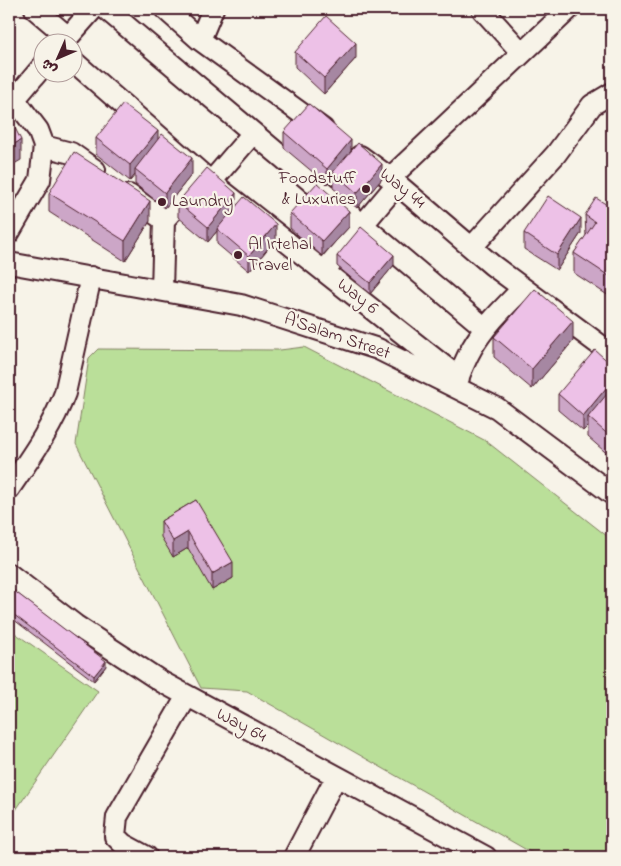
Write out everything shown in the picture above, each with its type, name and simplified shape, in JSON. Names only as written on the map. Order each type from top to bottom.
[{"type":"street","points":[[35,9],[58,32]]},
{"type":"street","points":[[73,32],[93,9]]},
{"type":"street","points":[[106,9],[485,328]]},
{"type":"street","name":"Way 44","points":[[165,9],[200,40],[394,181],[523,288],[612,354]]},
{"type":"street","points":[[200,40],[213,9]]},
{"type":"street","points":[[482,9],[522,53]]},
{"type":"street","points":[[324,272],[363,226],[394,181],[568,9]]},
{"type":"street","name":"Way 6","points":[[82,69],[207,178],[457,382]]},
{"type":"street","points":[[11,226],[40,180],[44,146],[38,130],[12,95],[32,76]]},
{"type":"street","points":[[472,247],[556,154],[592,104],[612,93]]},
{"type":"street","points":[[162,290],[164,220],[253,132]]},
{"type":"street","points":[[44,146],[70,153],[164,220]]},
{"type":"street","name":"A'Salam Street","points":[[9,256],[18,264],[241,305],[378,349],[457,382],[497,408],[612,494]]},
{"type":"street","points":[[9,487],[42,440],[58,411],[65,393],[91,277]]},
{"type":"street","points":[[457,382],[463,364],[485,328],[523,288]]},
{"type":"street","name":"Way 64","points":[[9,574],[75,625],[187,696],[486,857]]},
{"type":"street","points":[[146,857],[123,844],[115,836],[117,816],[187,696]]},
{"type":"street","points":[[294,857],[336,776]]},
{"type":"green space","points":[[304,347],[486,441],[612,540],[612,857],[539,857],[247,691],[201,688],[76,444],[89,358],[98,349],[280,350]]},
{"type":"green space","points":[[9,629],[98,691],[9,820]]},
{"type":"building","points":[[326,16],[356,43],[324,78],[295,52]]},
{"type":"building","points":[[123,104],[158,131],[130,165],[96,138]]},
{"type":"building","points":[[309,104],[351,140],[327,169],[284,132]]},
{"type":"building","points":[[9,116],[21,140],[9,147]]},
{"type":"building","points":[[162,134],[192,158],[165,193],[135,169]]},
{"type":"building","points":[[358,143],[382,164],[357,193],[333,172]]},
{"type":"building","points":[[74,152],[150,201],[125,241],[49,193]]},
{"type":"building","points":[[207,168],[236,193],[208,227],[178,202]]},
{"type":"building","points":[[317,183],[349,211],[322,241],[290,213]]},
{"type":"building","points":[[548,196],[581,218],[557,255],[524,233]]},
{"type":"building","points":[[244,197],[276,224],[249,256],[217,229]]},
{"type":"building","points":[[596,198],[612,208],[612,278],[574,253],[595,222],[585,215]]},
{"type":"building","points":[[361,227],[394,255],[370,283],[337,256]]},
{"type":"building","points":[[535,289],[573,321],[532,369],[494,337]]},
{"type":"building","points":[[595,350],[612,365],[612,381],[583,416],[558,394]]},
{"type":"building","points":[[612,388],[612,438],[588,417]]},
{"type":"building","points":[[196,500],[233,562],[212,574],[188,532],[173,541],[161,521]]},
{"type":"building","points":[[9,587],[106,661],[94,676],[9,611]]},
{"type":"place","name":"Foodstuff & Luxuries","points":[[366,189]]},
{"type":"place","name":"Laundry","points":[[162,202]]},
{"type":"place","name":"Al Irtehal Travel","points":[[238,255]]}]
